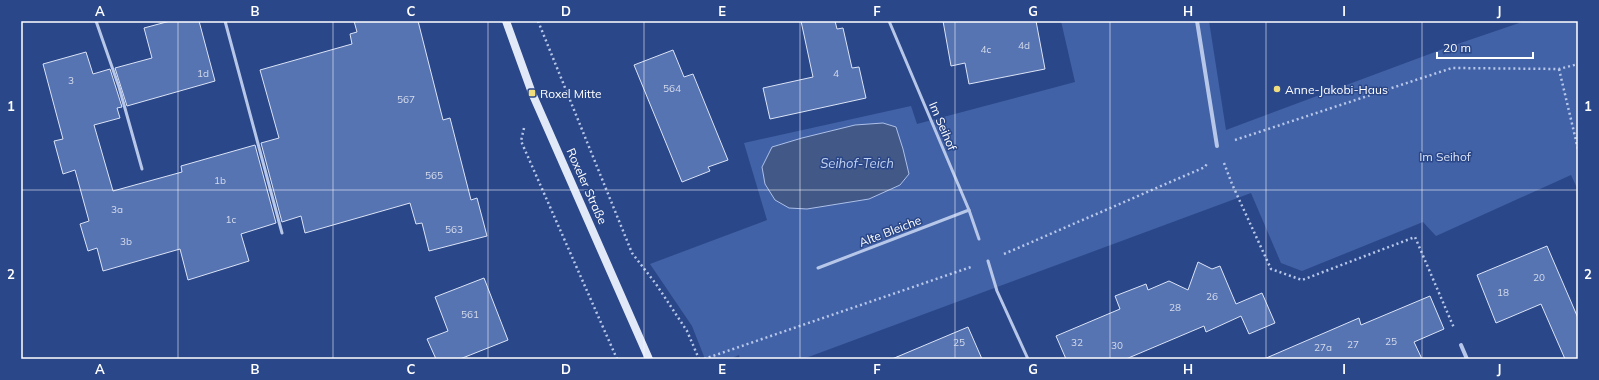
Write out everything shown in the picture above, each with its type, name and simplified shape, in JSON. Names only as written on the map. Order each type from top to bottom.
[{"type":"main road","name":"Roxeler Straße","points":[[506,21],[532,93],[650,359]]},
{"type":"street","points":[[1197,21],[1218,146]]},
{"type":"street","points":[[1461,345],[1467,359]]},
{"type":"lane","points":[[96,21],[119,87],[142,169]]},
{"type":"lane","points":[[225,21],[282,233]]},
{"type":"lane","name":"Im Seihof","points":[[889,21],[969,210],[979,239]]},
{"type":"lane","name":"Alte Bleiche","points":[[818,268],[969,210]]},
{"type":"lane","points":[[988,261],[998,291],[1028,359]]},
{"type":"path","points":[[538,21],[632,253],[656,284],[687,331],[699,359]]},
{"type":"path","points":[[704,359],[988,261],[1205,167],[1218,146],[1452,68],[1559,69],[1578,64]]},
{"type":"path","points":[[1559,69],[1578,149]]},
{"type":"path","points":[[524,127],[521,140],[617,359]]},
{"type":"path","points":[[1218,146],[1232,184],[1271,269],[1302,280],[1415,237],[1461,345]]},
{"type":"green space","points":[[1061,21],[1209,21],[1226,130],[1443,49],[1525,21],[1578,21],[1578,190],[1571,175],[1436,236],[1423,222],[1302,271],[1281,263],[1251,193],[803,359],[740,359],[739,355],[730,359],[705,359],[692,326],[650,264],[767,220],[744,143],[911,106],[917,124],[1075,82]]},
{"type":"water","name":"Seihof-Teich","points":[[883,123],[896,127],[903,149],[909,174],[900,185],[869,199],[807,209],[789,208],[775,200],[765,184],[762,167],[772,147],[855,125]]},
{"type":"building","points":[[170,21],[199,21],[215,81],[127,106],[115,68],[152,58],[144,28]]},
{"type":"building","points":[[354,21],[418,21],[443,120],[450,118],[471,200],[477,198],[487,236],[429,251],[422,223],[416,224],[410,203],[305,233],[301,216],[282,222],[261,143],[279,138],[260,70],[352,44],[350,34],[357,32]]},
{"type":"building","points":[[801,21],[835,21],[837,29],[843,28],[852,68],[859,67],[866,98],[770,119],[763,88],[813,77]]},
{"type":"building","points":[[943,21],[1036,21],[1045,69],[969,84],[965,63],[951,66]]},
{"type":"building","points":[[673,50],[684,77],[693,74],[728,160],[708,167],[710,171],[682,182],[634,65]]},
{"type":"building","points":[[86,52],[93,74],[110,69],[122,107],[117,108],[120,118],[94,125],[113,191],[182,172],[181,166],[255,145],[276,223],[241,234],[249,261],[188,280],[180,249],[103,271],[97,248],[88,251],[80,224],[89,221],[75,170],[63,174],[54,141],[63,139],[43,64]]},
{"type":"building","points":[[1547,246],[1578,318],[1578,359],[1565,359],[1541,304],[1496,323],[1477,275]]},
{"type":"building","points":[[1198,262],[1212,269],[1220,266],[1236,304],[1262,293],[1275,323],[1249,334],[1241,316],[1206,332],[1204,326],[1126,359],[1066,359],[1056,336],[1120,309],[1115,296],[1146,284],[1148,290],[1169,281],[1188,290]]},
{"type":"building","points":[[484,278],[508,340],[460,359],[436,359],[427,339],[448,331],[435,297]]},
{"type":"building","points":[[1430,296],[1444,329],[1414,342],[1422,359],[1264,359],[1359,318],[1361,325]]},
{"type":"building","points":[[968,327],[982,359],[892,359]]},
{"type":"place","name":"Anne-Jakobi-Haus","points":[[1277,89]]},
{"type":"place","name":"Roxel Mitte","points":[[532,93]]}]
